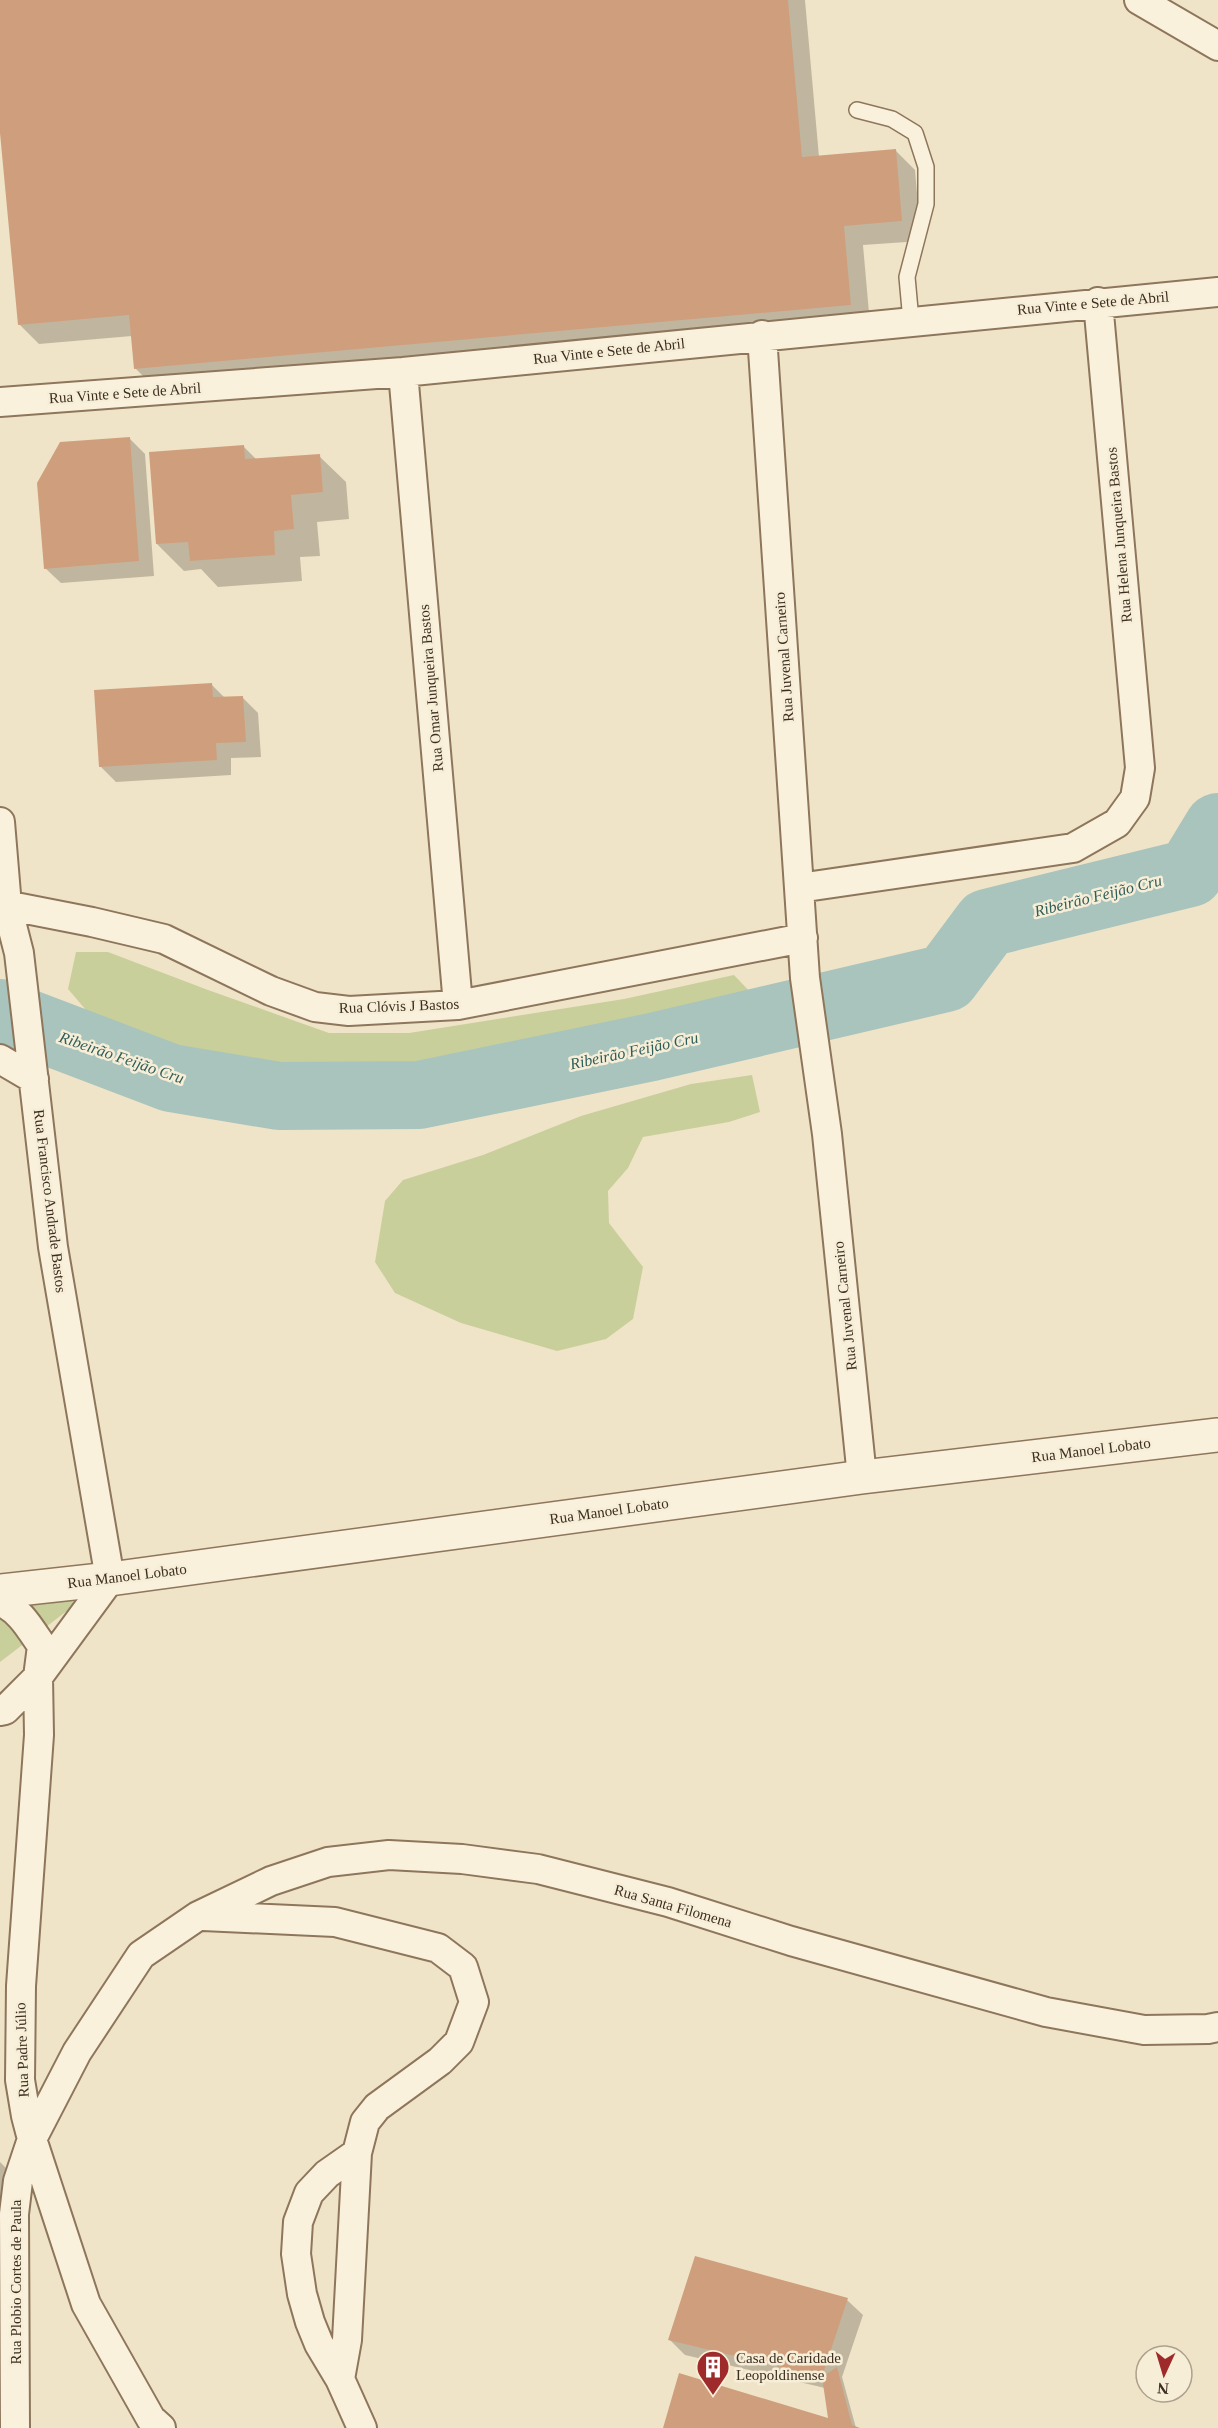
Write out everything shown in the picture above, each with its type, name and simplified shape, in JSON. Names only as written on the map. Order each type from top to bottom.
[{"type":"street","points":[[1140,0],[1218,46]]},
{"type":"street","name":"Rua Vinte e Sete de Abril","points":[[0,402],[403,372],[1218,292]]},
{"type":"street","name":"Rua Helena Junqueira Bastos","points":[[799,888],[1073,848],[1117,823],[1135,798],[1140,768],[1098,302]]},
{"type":"street","name":"Rua Juvenal Carneiro","points":[[762,335],[805,978],[827,1134],[862,1477]]},
{"type":"street","name":"Rua Omar Junqueira Bastos","points":[[403,372],[458,1005]]},
{"type":"street","name":"Rua Francisco Andrade Bastos","points":[[0,822],[3,905],[19,953],[53,1247],[110,1579]]},
{"type":"street","name":"Rua Clóvis J Bastos","points":[[3,905],[164,939],[271,991],[315,1007],[349,1011],[458,1005],[803,938]]},
{"type":"street","points":[[0,1059],[33,1066]]},
{"type":"street","name":"Rua Manoel Lobato","points":[[0,1591],[110,1579],[862,1477],[1218,1436]]},
{"type":"street","points":[[0,1712],[5,1710],[38,1677],[110,1579]]},
{"type":"street","name":"Rua Padre Júlio","points":[[0,1602],[8,1605],[27,1623],[42,1646],[38,1677],[39,1735],[21,1986],[20,2080],[32,2139],[86,2304],[156,2425]]},
{"type":"street","name":"Rua Santa Filomena","points":[[141,1955],[198,1916],[271,1881],[328,1862],[389,1855],[462,1859],[538,1869],[668,1902],[791,1941],[1046,2012],[1144,2030],[1208,2030],[1218,2027]]},
{"type":"street","points":[[198,1916],[335,1922],[438,1948],[463,1967],[474,2002],[459,2042],[441,2061],[377,2107],[365,2122],[357,2153],[347,2340],[340,2379]]},
{"type":"street","name":"Rua Plobio Cortes de Paula","points":[[15,2428],[14,2214],[18,2181],[32,2139],[77,2052],[141,1955]]},
{"type":"street","points":[[357,2153],[327,2174],[309,2193],[298,2222],[296,2254],[302,2294],[319,2344],[340,2379],[362,2428]]},
{"type":"lane","points":[[857,110],[892,119],[915,133],[926,167],[926,204],[907,277],[911,321]]},
{"type":"green space","points":[[76,952],[108,952],[329,1033],[409,1033],[624,999],[734,975],[756,998],[747,1012],[499,1061],[422,1083],[288,1083],[209,1075],[140,1051],[103,1030],[68,989]]},
{"type":"green space","points":[[752,1075],[760,1112],[729,1122],[643,1137],[628,1168],[608,1191],[609,1223],[643,1267],[633,1319],[606,1339],[557,1351],[461,1323],[395,1293],[375,1262],[385,1201],[403,1180],[483,1155],[581,1116],[691,1084]]},
{"type":"green space","points":[[48,1585],[76,1604],[0,1662],[0,1596]]},
{"type":"building","points":[[0,0],[788,0],[802,157],[896,149],[902,221],[844,226],[851,305],[134,369],[129,315],[18,325],[0,133]]},
{"type":"building","points":[[130,437],[139,561],[44,569],[37,483],[60,442]]},
{"type":"building","points":[[244,445],[245,459],[320,454],[323,492],[291,495],[294,529],[274,531],[275,555],[190,561],[188,542],[156,544],[149,452]]},
{"type":"building","points":[[212,683],[213,697],[243,696],[246,742],[216,743],[217,760],[99,767],[94,690]]},
{"type":"building","points":[[695,2256],[848,2298],[822,2377],[668,2340]]},
{"type":"building","name":"Casa de Caridade Leopoldinense","points":[[837,2367],[852,2425],[860,2428],[663,2428],[679,2373],[828,2418],[822,2377]]},
{"type":"waterway","name":"Ribeirão Feijão Cru","points":[[0,1013],[171,1078],[279,1096],[419,1095],[652,1047],[946,978],[987,923],[1190,873],[1218,827]]},
{"type":"place","name":"Casa de Caridade Leopoldinense","points":[[713,2396]]}]
